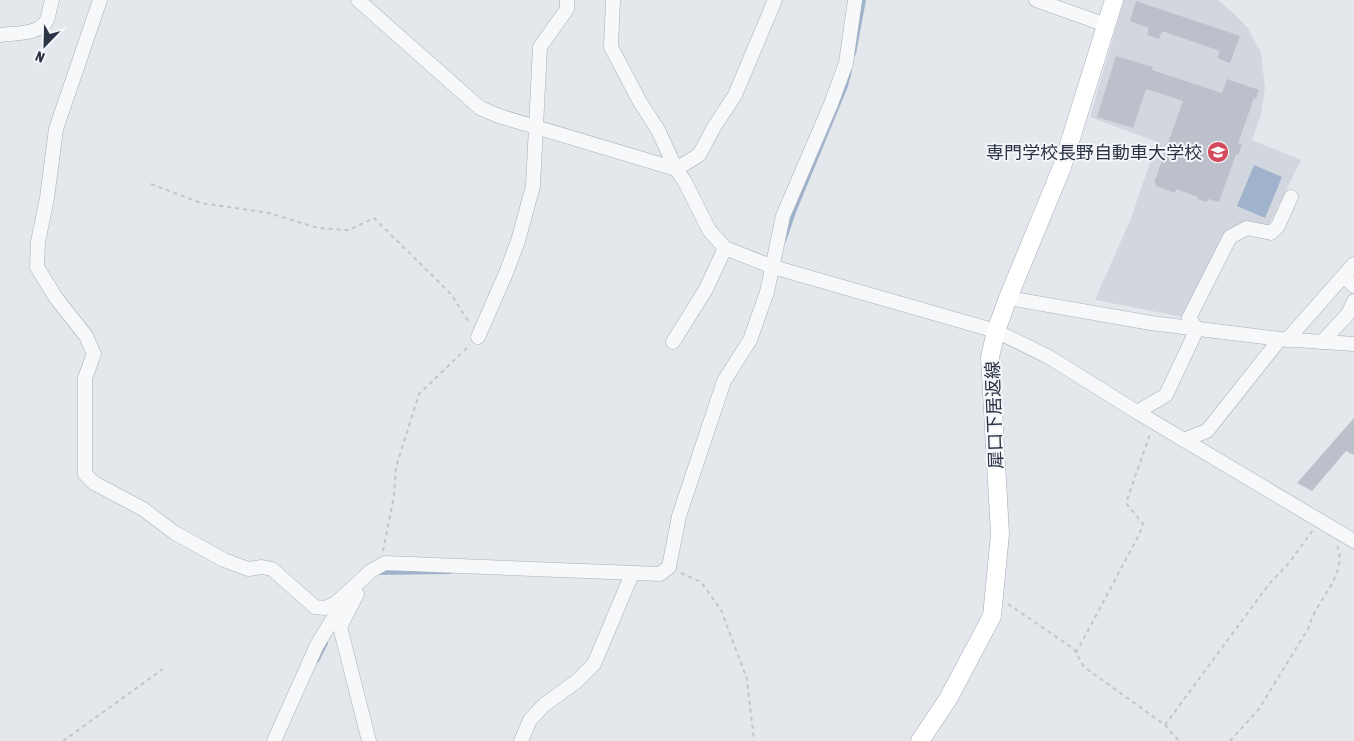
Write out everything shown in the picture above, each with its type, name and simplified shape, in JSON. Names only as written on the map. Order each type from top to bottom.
[{"type":"main road","name":"犀口下居返線","points":[[920,741],[948,698],[992,616],[1000,534],[990,357],[996,331],[1008,298],[1062,167],[1114,0]]},
{"type":"street","points":[[0,35],[31,32],[41,27],[47,21],[52,0]]},
{"type":"street","points":[[100,0],[56,129],[47,198],[38,242],[37,267],[56,298],[86,336],[94,354],[84,378],[85,474],[94,483],[143,509],[175,533],[224,560],[248,569],[262,567],[272,569],[315,607],[325,608],[336,603],[371,572],[385,563],[631,578],[660,574],[670,567],[679,516],[724,381],[750,340],[767,292],[783,216],[831,104],[846,63],[855,0]]},
{"type":"street","points":[[358,0],[480,108],[500,116],[676,169],[699,155],[714,127],[735,95],[775,0]]},
{"type":"street","points":[[478,337],[518,241],[533,186],[540,46],[567,9],[567,0]]},
{"type":"street","points":[[613,0],[611,47],[640,102],[658,130],[676,169],[686,182],[709,230],[725,248],[773,267],[996,331],[1049,357],[1153,422],[1354,541]]},
{"type":"street","points":[[1036,0],[1106,24]]},
{"type":"street","points":[[1197,329],[1188,318],[1230,236],[1247,228],[1271,233],[1278,226],[1291,197]]},
{"type":"street","points":[[673,342],[706,288],[725,248]]},
{"type":"street","points":[[1183,440],[1207,431],[1284,340],[1354,264]]},
{"type":"street","points":[[1344,276],[1354,286]]},
{"type":"street","points":[[1008,298],[1151,324],[1284,340],[1354,344]]},
{"type":"street","points":[[1322,342],[1348,314],[1354,301]]},
{"type":"street","points":[[1137,412],[1166,395],[1197,329]]},
{"type":"street","points":[[521,741],[530,720],[544,705],[577,681],[594,664],[631,578]]},
{"type":"street","points":[[274,741],[317,645],[351,590]]},
{"type":"street","points":[[351,590],[357,594],[340,627],[369,741]]},
{"type":"path","points":[[152,184],[201,203],[268,213],[318,228],[349,230],[374,218],[451,294],[478,337],[419,394],[396,467],[394,496],[380,566]]},
{"type":"path","points":[[1076,652],[1140,533],[1143,524],[1126,503],[1153,422]]},
{"type":"path","points":[[1165,725],[1269,584],[1289,563],[1313,530],[1315,518]]},
{"type":"path","points":[[1230,741],[1259,709],[1309,627],[1311,617],[1337,573],[1341,554],[1329,526]]},
{"type":"path","points":[[670,567],[701,582],[722,610],[747,679],[754,741]]},
{"type":"path","points":[[994,594],[1074,649],[1084,668],[1165,725],[1180,741]]},
{"type":"path","points":[[63,741],[162,669]]},
{"type":"shaded area","name":"専門学校長野自動車大学校","points":[[1124,0],[1218,0],[1231,11],[1247,27],[1261,53],[1265,88],[1261,114],[1252,140],[1301,160],[1267,229],[1244,224],[1183,317],[1095,300],[1131,218],[1157,142],[1090,117]]},
{"type":"water","points":[[1254,165],[1282,177],[1265,218],[1237,206]]},
{"type":"building","points":[[1136,1],[1240,36],[1230,63],[1217,58],[1220,51],[1162,31],[1159,39],[1147,35],[1149,28],[1130,21]]},
{"type":"building","points":[[1116,56],[1153,67],[1152,70],[1222,93],[1227,79],[1259,90],[1256,99],[1254,98],[1238,143],[1242,144],[1238,155],[1236,154],[1219,202],[1208,199],[1207,202],[1197,199],[1198,197],[1176,189],[1175,193],[1156,186],[1156,183],[1154,183],[1183,101],[1146,89],[1133,128],[1097,117]]},
{"type":"building","points":[[1354,418],[1354,455],[1346,451],[1312,491],[1297,483]]},
{"type":"waterway","points":[[854,54],[864,0]]},
{"type":"waterway","points":[[784,241],[846,86],[850,71]]},
{"type":"waterway","points":[[377,573],[450,572]]},
{"type":"waterway","points":[[317,661],[326,643]]},
{"type":"place","name":"専門学校長野自動車大学校","points":[[1218,152]]}]
